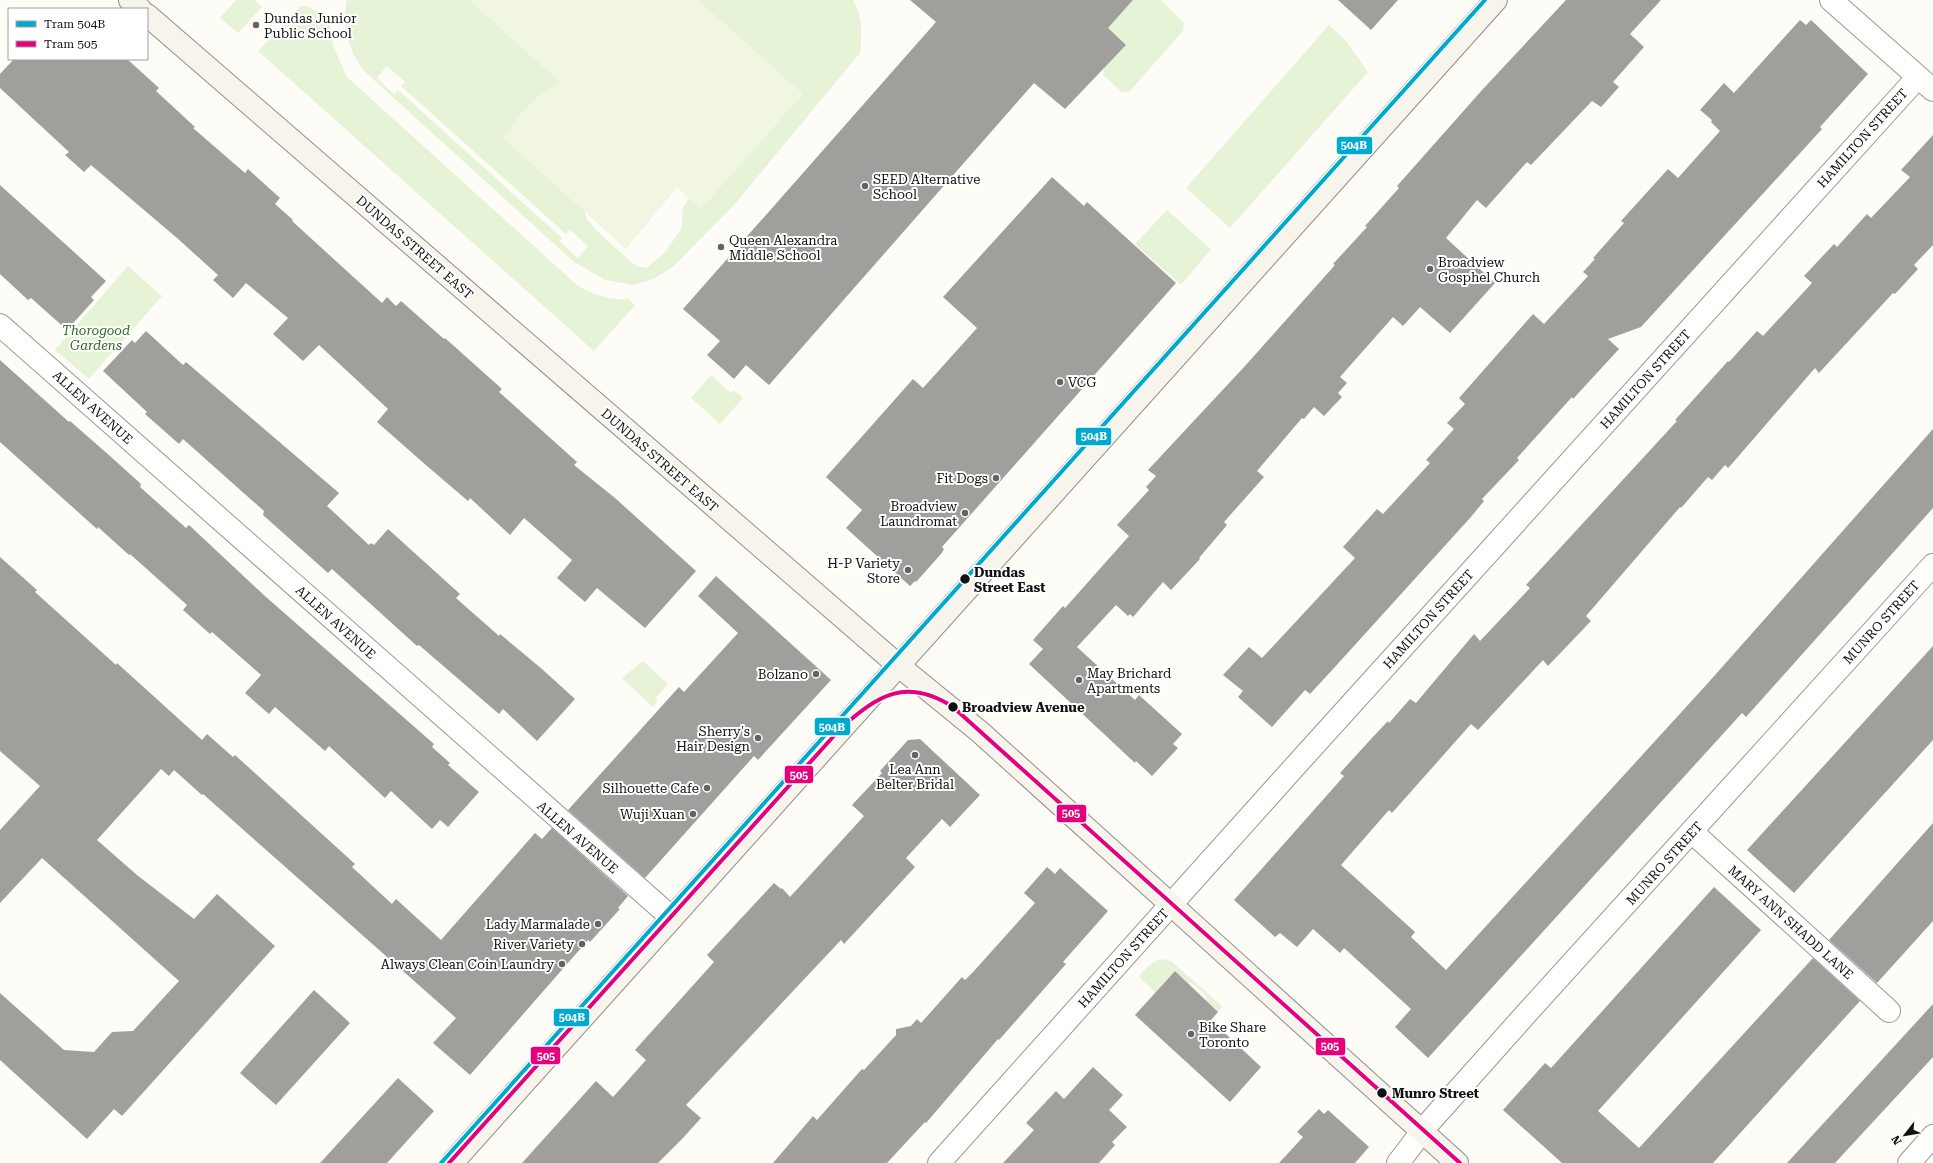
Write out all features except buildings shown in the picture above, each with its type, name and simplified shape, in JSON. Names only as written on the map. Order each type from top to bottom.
[{"type":"street","points":[[130,0],[139,8]]},
{"type":"street","points":[[452,1163],[1496,0]]},
{"type":"street","points":[[1831,0],[1926,83]]},
{"type":"street","name":"DUNDAS STREET EAST","points":[[148,16],[899,666],[980,732],[1457,1163]]},
{"type":"street","name":"HAMILTON STREET","points":[[939,1163],[1298,763],[1926,83]]},
{"type":"street","name":"ALLEN AVENUE","points":[[0,325],[672,918]]},
{"type":"street","name":"MUNRO STREET","points":[[1398,1163],[1422,1131],[1525,1015],[1933,565]]},
{"type":"street","name":"MARY ANN SHADD LANE","points":[[1692,832],[1889,1011]]},
{"type":"street","points":[[1909,1163],[1933,1136]]},
{"type":"green space","points":[[236,0],[255,0],[262,7],[238,33],[220,18]]},
{"type":"green space","points":[[347,0],[853,0],[859,13],[861,39],[860,53],[734,205],[674,266],[654,279],[633,285],[605,280],[574,262],[363,70],[353,53],[347,36],[345,28],[345,10]],"holes":[[[387,66],[405,82],[401,86],[566,234],[570,230],[588,246],[578,258],[560,242],[562,238],[398,90],[394,94],[377,78]],[[703,175],[683,208],[681,229],[666,251],[647,268],[636,266],[601,235],[587,219],[578,193]]]},
{"type":"green space","points":[[469,0],[698,0],[803,94],[701,209],[677,187],[626,249],[503,138],[528,106],[542,93],[560,82]]},
{"type":"green space","points":[[1133,0],[1161,0],[1184,23],[1183,31],[1129,92],[1122,92],[1103,75],[1108,28]]},
{"type":"green space","points":[[301,6],[309,7],[328,18],[334,48],[347,77],[577,285],[589,292],[601,296],[614,299],[628,299],[635,305],[594,351],[258,51]]},
{"type":"green space","points":[[1329,25],[1347,42],[1368,72],[1230,228],[1186,188]]},
{"type":"green space","points":[[1167,210],[1211,249],[1181,285],[1135,244]]},
{"type":"green space","name":"Thorogood Gardens","points":[[128,266],[162,296],[89,379],[55,350]]},
{"type":"green space","points":[[711,375],[731,393],[734,390],[743,398],[720,424],[691,398]]},
{"type":"green space","points":[[643,661],[668,684],[656,698],[658,700],[653,707],[622,678]]},
{"type":"green space","points":[[1163,959],[1171,961],[1222,1006],[1218,1012],[1205,1000],[1207,997],[1191,982],[1189,984],[1175,971],[1155,992],[1139,977],[1149,965]]},
{"type":"tram line","name":"504B","points":[[441,1163],[1485,0]]},
{"type":"tram line","name":"505","points":[[449,1163],[841,728],[855,716],[880,699],[893,694],[907,692],[921,693],[936,698],[953,707],[1460,1163]]},
{"type":"place","name":"Dundas Junior Public School","points":[[256,25]]},
{"type":"place","name":"SEED Alternative School","points":[[865,186]]},
{"type":"place","name":"Queen Alexandra Middle School","points":[[721,247]]},
{"type":"place","name":"Broadview Gosphel Church","points":[[1430,269]]},
{"type":"place","name":"VCG","points":[[1060,382]]},
{"type":"place","name":"Fit Dogs","points":[[996,478]]},
{"type":"place","name":"Broadview Laundromat","points":[[965,513]]},
{"type":"place","name":"H-P Variety Store","points":[[908,570]]},
{"type":"place","name":"Dundas Street East","points":[[965,579]]},
{"type":"place","name":"Bolzano","points":[[816,674]]},
{"type":"place","name":"May Brichard Apartments","points":[[1079,680]]},
{"type":"place","name":"Broadview Avenue","points":[[953,707]]},
{"type":"place","name":"Sherry's Hair Design","points":[[758,738]]},
{"type":"place","name":"Lea Ann Belter Bridal","points":[[915,755]]},
{"type":"place","name":"Silhouette Cafe","points":[[707,788]]},
{"type":"place","name":"Wuji Xuan","points":[[693,814]]},
{"type":"place","name":"Lady Marmalade","points":[[598,924]]},
{"type":"place","name":"River Variety","points":[[582,944]]},
{"type":"place","name":"Always Clean Coin Laundry","points":[[562,964]]},
{"type":"place","name":"Bike Share Toronto","points":[[1191,1034]]},
{"type":"place","name":"Munro Street","points":[[1382,1093]]}]
